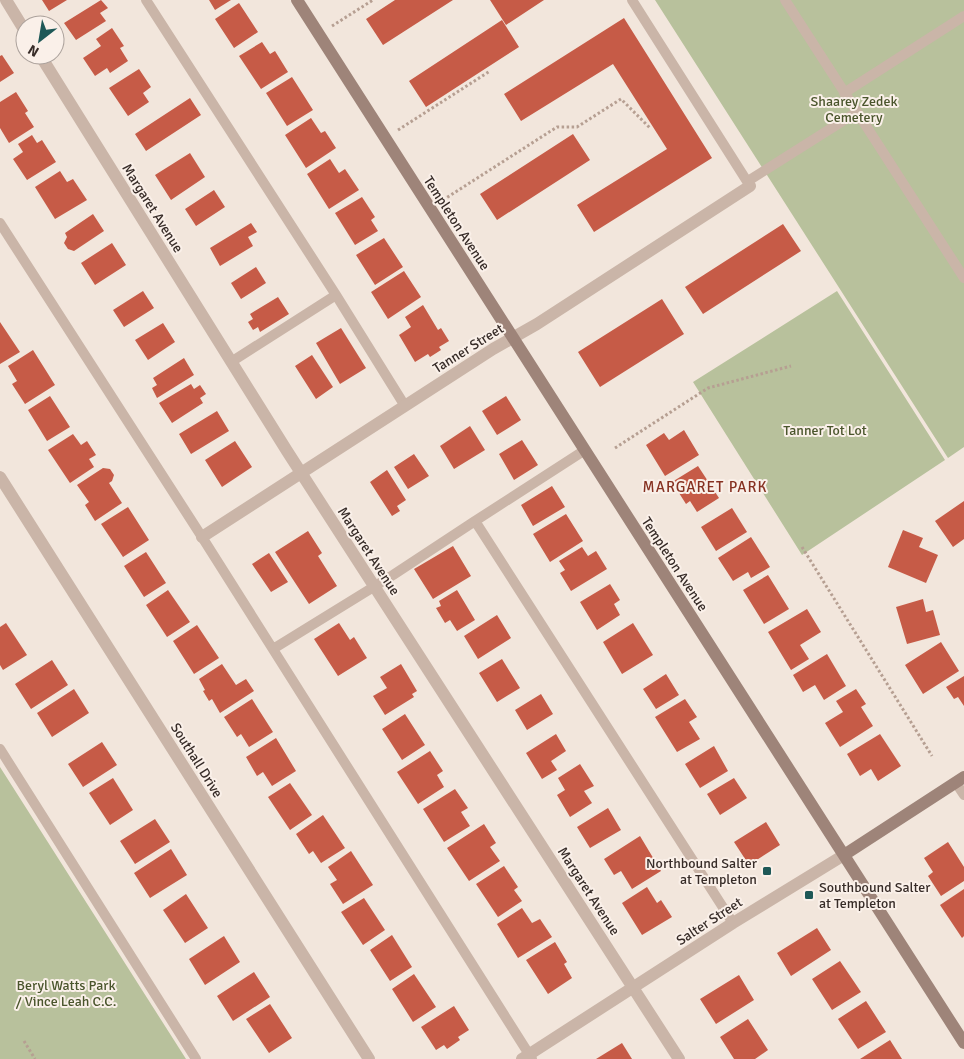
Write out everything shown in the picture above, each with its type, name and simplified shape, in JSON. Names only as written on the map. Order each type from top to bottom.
[{"type":"street","points":[[6,0],[15,15]]},
{"type":"street","name":"Templeton Avenue","points":[[297,0],[964,1043]]},
{"type":"street","name":"Margaret Avenue","points":[[46,65],[302,473],[679,1059]]},
{"type":"street","name":"Tanner Street","points":[[202,537],[513,337],[537,324],[749,184]]},
{"type":"street","name":"Southall Drive","points":[[0,477],[369,1059]]},
{"type":"street","name":"Salter Street","points":[[528,1057],[733,922],[844,855],[960,780]]},
{"type":"lane","points":[[146,0],[336,295],[405,406]]},
{"type":"lane","points":[[632,0],[749,184],[857,112]]},
{"type":"lane","points":[[785,0],[964,278]]},
{"type":"lane","points":[[844,93],[964,16]]},
{"type":"lane","points":[[0,223],[273,648],[528,1057]]},
{"type":"lane","points":[[232,362],[336,295]]},
{"type":"lane","points":[[273,648],[374,586],[585,450]]},
{"type":"lane","points":[[476,521],[733,922]]},
{"type":"lane","points":[[0,749],[196,1059]]},
{"type":"lane","points":[[960,780],[964,795]]},
{"type":"path","points":[[319,34],[372,0]]},
{"type":"path","points":[[385,139],[490,71]]},
{"type":"path","points":[[430,208],[557,127],[577,128],[621,99],[650,128]]},
{"type":"path","points":[[615,448],[708,388],[791,366]]},
{"type":"path","points":[[802,547],[932,756]]},
{"type":"path","points":[[24,1041],[35,1059]]},
{"type":"green space","name":"Shaarey Zedek Cemetery","points":[[655,0],[964,0],[964,447],[948,458]]},
{"type":"green space","name":"Tanner Tot Lot","points":[[837,291],[945,460],[802,555],[693,382]]},
{"type":"green space","name":"Beryl Watts Park / Vince Leah C.C.","points":[[0,767],[186,1059],[0,1059]]},
{"type":"building","points":[[42,0],[67,0],[49,11]]},
{"type":"building","points":[[101,0],[108,8],[100,13],[106,21],[76,40],[65,22]]},
{"type":"building","points":[[209,0],[231,0],[215,10]]},
{"type":"building","points":[[395,0],[453,0],[383,45],[366,19]]},
{"type":"building","points":[[490,0],[544,0],[506,25]]},
{"type":"building","points":[[239,3],[258,32],[234,48],[215,19]]},
{"type":"building","points":[[624,18],[712,158],[594,232],[577,205],[667,149],[613,64],[521,121],[504,94]]},
{"type":"building","points":[[502,20],[519,47],[426,107],[409,81]]},
{"type":"building","points":[[112,28],[124,46],[120,48],[128,61],[110,73],[107,68],[95,76],[83,58],[101,46],[96,39]]},
{"type":"building","points":[[262,42],[270,54],[275,51],[288,72],[261,89],[239,56]]},
{"type":"building","points":[[2,55],[14,73],[0,82],[0,56]]},
{"type":"building","points":[[139,69],[151,87],[143,93],[149,102],[128,116],[109,88]]},
{"type":"building","points":[[292,77],[313,110],[287,126],[266,93]]},
{"type":"building","points":[[16,92],[28,111],[25,113],[34,127],[9,143],[0,128],[0,102]]},
{"type":"building","points":[[190,98],[201,115],[146,151],[135,134]]},
{"type":"building","points":[[311,118],[321,133],[325,131],[336,148],[306,168],[285,135]]},
{"type":"building","points":[[573,134],[590,160],[497,220],[480,194]]},
{"type":"building","points":[[32,135],[37,143],[42,140],[56,162],[27,180],[13,159],[23,152],[18,144]]},
{"type":"building","points":[[190,153],[205,177],[171,200],[155,175]]},
{"type":"building","points":[[330,159],[339,173],[345,169],[359,190],[329,209],[307,174]]},
{"type":"building","points":[[60,171],[67,182],[73,179],[87,200],[55,219],[35,187]]},
{"type":"building","points":[[214,190],[225,207],[196,226],[185,209]]},
{"type":"building","points":[[362,197],[375,217],[371,220],[378,231],[355,245],[335,213]]},
{"type":"building","points":[[93,214],[104,231],[74,251],[68,249],[64,243],[67,237],[65,233]]},
{"type":"building","points":[[251,223],[257,232],[248,237],[253,246],[220,266],[210,248]]},
{"type":"building","points":[[783,224],[801,251],[703,314],[685,287]]},
{"type":"building","points":[[384,238],[403,267],[375,285],[356,255]]},
{"type":"building","points":[[112,243],[126,265],[95,285],[81,263]]},
{"type":"building","points":[[256,267],[266,283],[241,299],[231,283]]},
{"type":"building","points":[[404,271],[421,297],[388,319],[371,292]]},
{"type":"building","points":[[143,291],[154,308],[124,327],[113,310]]},
{"type":"building","points":[[278,297],[289,314],[260,332],[258,327],[253,330],[248,322],[253,319],[250,314]]},
{"type":"building","points":[[662,299],[684,334],[600,387],[578,352]]},
{"type":"building","points":[[423,305],[438,330],[441,328],[449,341],[439,347],[441,350],[430,357],[428,354],[415,362],[399,335],[411,327],[405,317]]},
{"type":"building","points":[[0,322],[20,352],[0,364]]},
{"type":"building","points":[[163,323],[175,342],[148,360],[135,340]]},
{"type":"building","points":[[341,328],[366,368],[340,384],[316,343]]},
{"type":"building","points":[[33,350],[55,385],[25,404],[12,384],[17,381],[8,366]]},
{"type":"building","points":[[312,355],[333,387],[316,399],[295,366]]},
{"type":"building","points":[[184,358],[194,375],[157,398],[152,388],[157,385],[153,378]]},
{"type":"building","points":[[191,384],[194,389],[200,385],[206,394],[200,398],[203,403],[172,423],[159,403]]},
{"type":"building","points":[[50,396],[70,427],[47,441],[28,410]]},
{"type":"building","points":[[506,396],[521,420],[497,435],[482,411]]},
{"type":"building","points":[[217,411],[229,431],[191,454],[179,434]]},
{"type":"building","points":[[470,426],[485,450],[454,469],[440,446]]},
{"type":"building","points":[[684,430],[699,455],[665,476],[646,445],[664,433],[669,440]]},
{"type":"building","points":[[73,434],[81,445],[87,441],[96,455],[89,459],[94,467],[70,483],[48,450]]},
{"type":"building","points":[[522,440],[538,465],[514,480],[499,454]]},
{"type":"building","points":[[235,441],[252,467],[222,487],[205,460]]},
{"type":"building","points":[[414,454],[429,476],[408,489],[394,467]]},
{"type":"building","points":[[698,466],[719,498],[697,512],[690,501],[686,504],[672,482]]},
{"type":"building","points":[[103,468],[110,469],[114,475],[109,483],[122,503],[95,521],[85,505],[89,502],[77,485]]},
{"type":"building","points":[[387,470],[406,500],[397,506],[400,511],[392,516],[370,482]]},
{"type":"building","points":[[552,486],[565,507],[533,526],[521,505]]},
{"type":"building","points":[[964,501],[964,539],[953,547],[935,521]]},
{"type":"building","points":[[128,507],[149,540],[123,557],[101,524]]},
{"type":"building","points":[[732,508],[747,532],[716,551],[701,527]]},
{"type":"building","points":[[566,514],[583,541],[550,562],[533,534]]},
{"type":"building","points":[[903,530],[923,538],[919,547],[938,555],[926,583],[888,567]]},
{"type":"building","points":[[308,531],[322,553],[318,556],[337,586],[309,604],[275,552]]},
{"type":"building","points":[[751,537],[770,567],[751,578],[748,572],[733,581],[718,558]]},
{"type":"building","points":[[453,546],[471,576],[433,599],[414,569]]},
{"type":"building","points":[[582,547],[588,556],[596,551],[607,569],[571,591],[560,573],[565,570],[559,561]]},
{"type":"building","points":[[146,552],[166,583],[144,597],[124,566]]},
{"type":"building","points":[[269,553],[288,582],[271,592],[252,564]]},
{"type":"building","points":[[768,575],[789,609],[764,624],[743,590]]},
{"type":"building","points":[[610,584],[620,600],[614,604],[620,615],[597,630],[580,602]]},
{"type":"building","points":[[168,590],[190,622],[167,637],[146,605]]},
{"type":"building","points":[[457,590],[475,620],[457,631],[450,620],[445,623],[436,608],[441,606],[439,601]]},
{"type":"building","points":[[923,599],[926,612],[933,610],[940,635],[907,644],[896,607]]},
{"type":"building","points":[[807,609],[821,632],[800,645],[809,659],[791,670],[768,632]]},
{"type":"building","points":[[497,615],[511,638],[478,659],[464,636]]},
{"type":"building","points":[[6,623],[27,655],[3,670],[0,665],[0,627]]},
{"type":"building","points":[[339,623],[350,640],[354,637],[367,658],[338,676],[314,639]]},
{"type":"building","points":[[633,623],[653,655],[622,674],[603,642]]},
{"type":"building","points":[[197,625],[219,658],[194,674],[173,641]]},
{"type":"building","points":[[941,642],[959,671],[923,694],[905,665]]},
{"type":"building","points":[[827,654],[846,686],[824,700],[815,685],[803,692],[793,675]]},
{"type":"building","points":[[502,659],[520,688],[497,702],[479,673]]},
{"type":"building","points":[[52,660],[68,685],[31,709],[15,684]]},
{"type":"building","points":[[222,664],[236,685],[246,679],[254,691],[220,713],[212,699],[209,701],[199,679]]},
{"type":"building","points":[[401,664],[417,691],[412,694],[414,697],[385,715],[373,696],[387,688],[380,677]]},
{"type":"building","points":[[666,674],[679,695],[656,709],[643,689]]},
{"type":"building","points":[[964,676],[964,706],[958,697],[954,699],[946,687]]},
{"type":"building","points":[[74,689],[89,713],[52,737],[37,713]]},
{"type":"building","points":[[856,689],[866,704],[861,707],[873,726],[840,747],[825,723],[843,712],[836,701]]},
{"type":"building","points":[[541,694],[553,714],[527,730],[515,710]]},
{"type":"building","points":[[252,699],[273,732],[249,747],[241,734],[237,737],[224,717]]},
{"type":"building","points":[[685,699],[697,717],[689,722],[700,739],[677,752],[655,717]]},
{"type":"building","points":[[405,714],[425,745],[402,760],[382,729]]},
{"type":"building","points":[[556,734],[566,751],[551,761],[557,770],[542,779],[526,753]]},
{"type":"building","points":[[880,734],[901,766],[878,781],[871,769],[860,776],[847,754]]},
{"type":"building","points":[[276,738],[296,771],[272,786],[263,772],[257,776],[246,757]]},
{"type":"building","points":[[102,742],[117,765],[83,787],[68,764]]},
{"type":"building","points":[[714,746],[728,771],[700,788],[685,764]]},
{"type":"building","points":[[430,751],[443,771],[437,775],[444,787],[418,804],[397,772]]},
{"type":"building","points":[[580,764],[594,786],[584,791],[592,803],[570,817],[557,795],[565,790],[558,778]]},
{"type":"building","points":[[113,778],[133,810],[110,825],[89,793]]},
{"type":"building","points":[[734,778],[747,798],[720,815],[707,794]]},
{"type":"building","points":[[290,783],[312,815],[290,830],[268,797]]},
{"type":"building","points":[[455,789],[468,808],[461,812],[470,826],[444,842],[423,809]]},
{"type":"building","points":[[608,808],[621,830],[590,848],[577,827]]},
{"type":"building","points":[[323,815],[345,848],[321,863],[313,851],[309,854],[296,834]]},
{"type":"building","points":[[155,819],[170,842],[135,864],[120,841]]},
{"type":"building","points":[[766,822],[780,845],[749,865],[734,842]]},
{"type":"building","points":[[484,824],[496,843],[490,847],[500,861],[469,881],[447,848]]},
{"type":"building","points":[[640,836],[661,871],[632,889],[621,871],[614,875],[604,859]]},
{"type":"building","points":[[948,842],[964,867],[964,881],[941,896],[928,876],[933,872],[924,858]]},
{"type":"building","points":[[171,849],[187,875],[150,898],[134,873]]},
{"type":"building","points":[[351,851],[373,885],[343,904],[330,884],[337,880],[328,867]]},
{"type":"building","points":[[504,866],[518,887],[514,890],[522,901],[498,917],[476,884]]},
{"type":"building","points":[[647,887],[657,903],[661,900],[672,917],[642,935],[622,903]]},
{"type":"building","points":[[964,889],[964,936],[962,938],[940,905]]},
{"type":"building","points":[[186,894],[208,928],[185,943],[163,910]]},
{"type":"building","points":[[364,898],[385,930],[363,945],[341,912]]},
{"type":"building","points":[[522,908],[532,923],[540,919],[552,937],[518,958],[497,924]]},
{"type":"building","points":[[817,928],[831,950],[791,976],[777,953]]},
{"type":"building","points":[[392,935],[412,967],[390,981],[370,950]]},
{"type":"building","points":[[224,936],[240,962],[205,985],[189,959]]},
{"type":"building","points":[[555,942],[567,962],[564,964],[572,978],[548,994],[526,960]]},
{"type":"building","points":[[840,961],[861,992],[832,1010],[812,979]]},
{"type":"building","points":[[254,972],[270,997],[233,1021],[217,996]]},
{"type":"building","points":[[414,974],[436,1007],[413,1022],[392,989]]},
{"type":"building","points":[[739,975],[754,1000],[716,1024],[700,999]]},
{"type":"building","points":[[866,1001],[886,1032],[858,1049],[838,1019]]},
{"type":"building","points":[[270,1004],[292,1038],[269,1053],[246,1019]]},
{"type":"building","points":[[454,1006],[469,1030],[458,1037],[460,1040],[447,1049],[444,1045],[436,1050],[421,1027]]},
{"type":"building","points":[[748,1019],[768,1050],[755,1059],[734,1059],[720,1037]]},
{"type":"building","points":[[890,1040],[902,1059],[860,1059]]},
{"type":"building","points":[[622,1043],[632,1059],[596,1059]]},
{"type":"place","name":"Northbound Salter at Templeton","points":[[767,871]]},
{"type":"place","name":"Southbound Salter at Templeton","points":[[809,895]]},
{"type":"district","name":"MARGARET PARK","points":[[705,487]]}]
